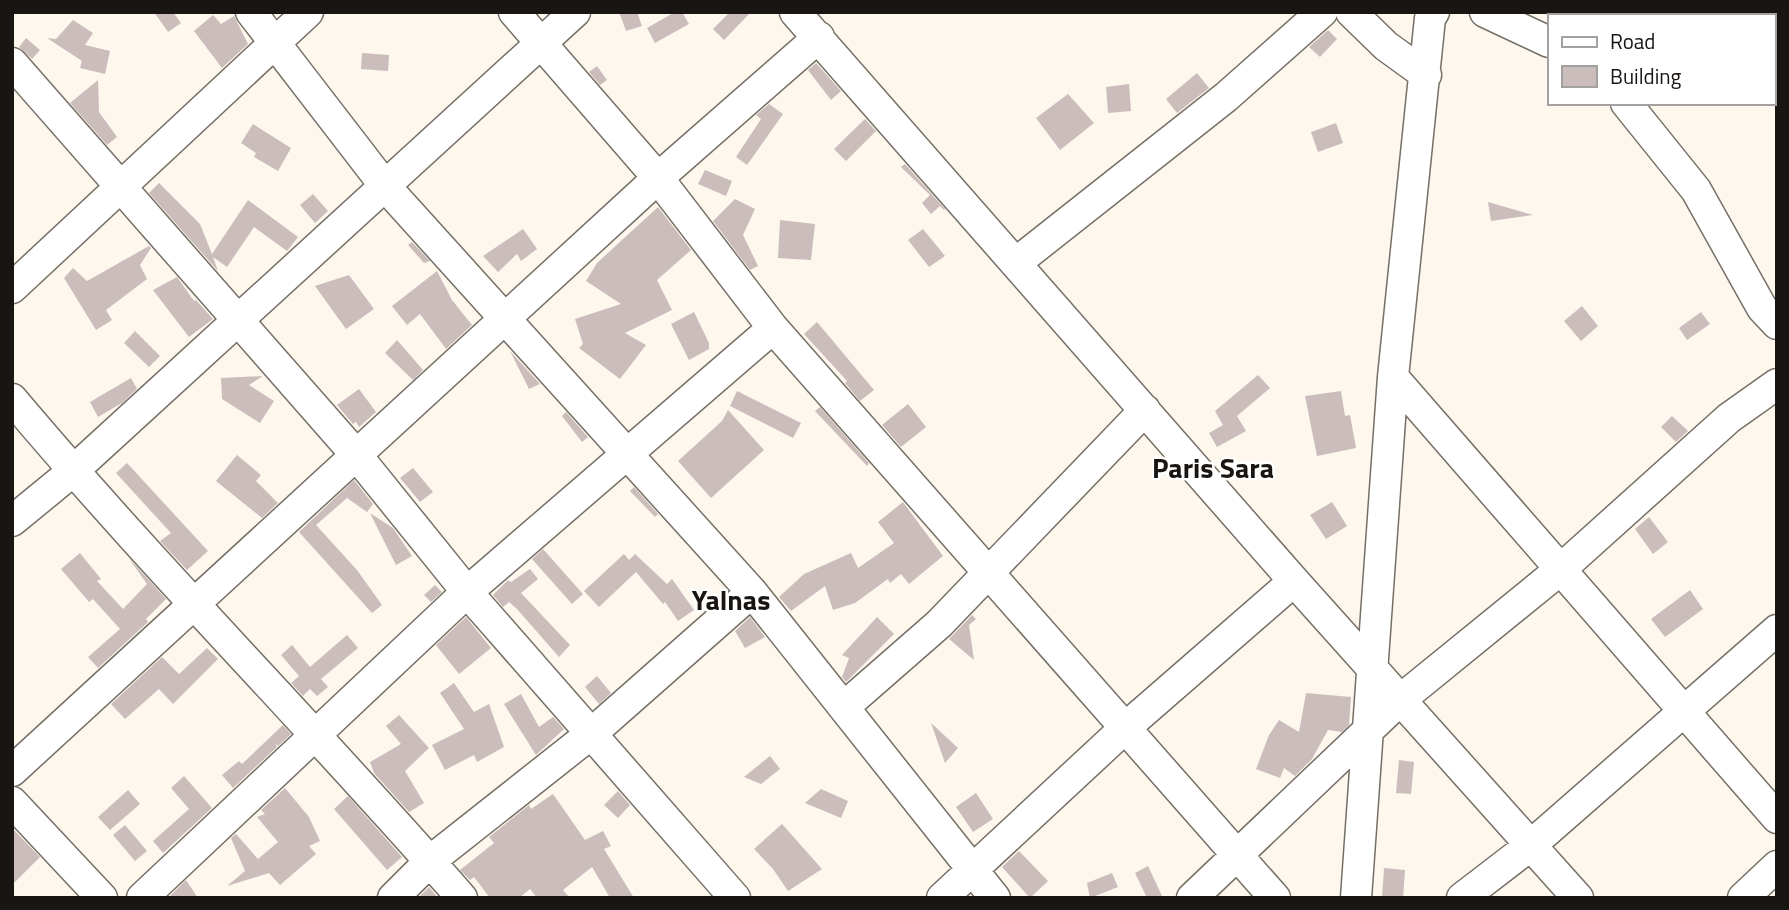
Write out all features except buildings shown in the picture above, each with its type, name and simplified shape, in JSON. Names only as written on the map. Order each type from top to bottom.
[{"type":"street","points":[[251,12],[385,186],[752,592],[995,898]]},
{"type":"street","points":[[12,288],[119,186],[278,44],[308,12]]},
{"type":"street","points":[[514,12],[538,44],[658,178],[774,328],[1275,898]]},
{"type":"street","points":[[12,521],[73,471],[236,319],[576,12]]},
{"type":"street","points":[[795,12],[1294,581],[1578,898]]},
{"type":"street","points":[[1017,262],[1226,97],[1322,12]]},
{"type":"street","points":[[1351,12],[1386,46],[1426,75]]},
{"type":"street","points":[[1356,898],[1393,377],[1430,18],[1434,12]]},
{"type":"street","points":[[1485,12],[1548,42]]},
{"type":"street","points":[[12,771],[358,457],[658,178],[819,37]]},
{"type":"street","points":[[12,63],[358,457],[467,592],[735,898]]},
{"type":"street","points":[[1628,105],[1696,190],[1762,308],[1777,324]]},
{"type":"street","points":[[142,898],[467,592],[774,328]]},
{"type":"street","points":[[1393,377],[1777,818]]},
{"type":"street","points":[[1192,898],[1400,700],[1561,569],[1728,418],[1777,384]]},
{"type":"street","points":[[12,398],[73,471],[317,734],[462,898]]},
{"type":"street","points":[[844,708],[939,624],[1146,410]]},
{"type":"street","points":[[942,898],[1125,729],[1294,581]]},
{"type":"street","points":[[393,898],[430,862],[592,733],[752,592]]},
{"type":"street","points":[[1462,898],[1531,845],[1777,630]]},
{"type":"street","points":[[12,802],[102,898]]},
{"type":"street","points":[[1743,898],[1777,866]]},
{"type":"district","name":"Paris Sara","points":[[1213,467]]},
{"type":"district","name":"Yalnas","points":[[731,599]]}]
